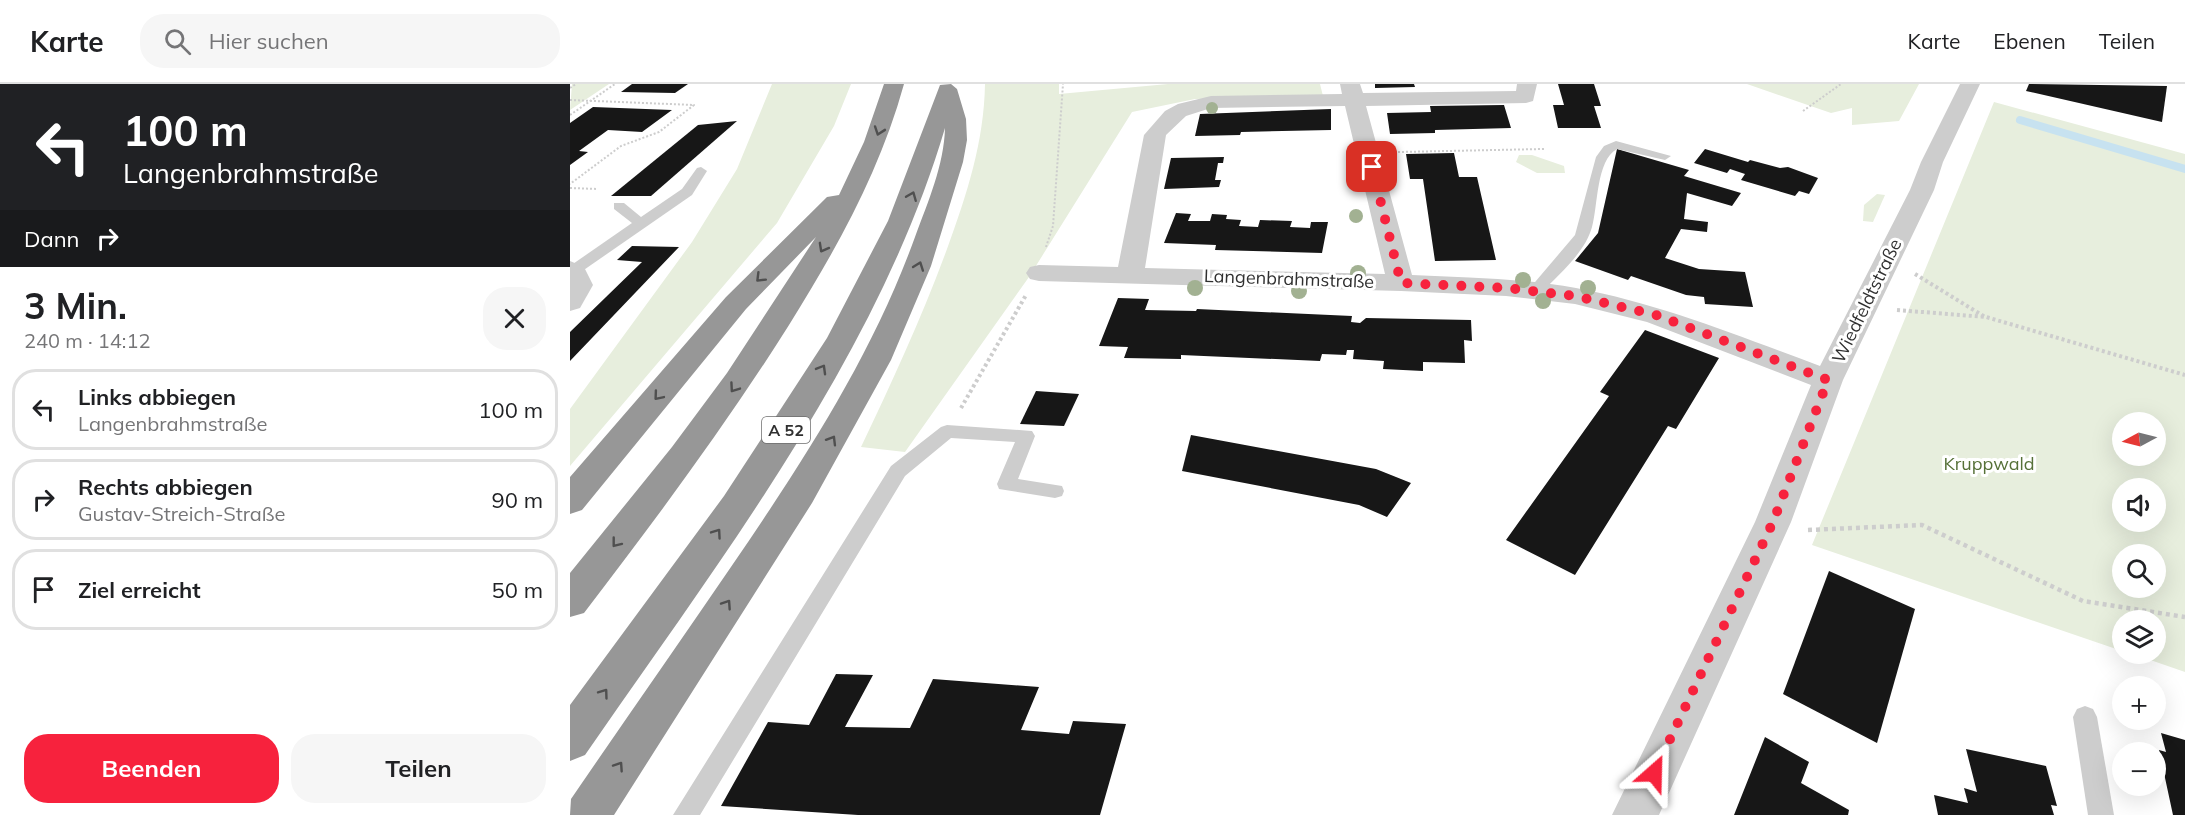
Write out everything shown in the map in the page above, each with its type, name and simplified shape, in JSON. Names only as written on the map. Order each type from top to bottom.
[{"type":"highway","points":[[570,601],[732,390],[819,256],[861,178],[894,84]]},
{"type":"highway","points":[[587,815],[799,496],[861,392],[886,344],[905,303],[926,246],[953,153],[957,132],[947,87]]},
{"type":"highway","name":"A 52","points":[[570,740],[729,516],[821,372],[853,316],[900,222],[928,152],[947,87]]},
{"type":"highway","points":[[570,501],[736,303],[861,178]]},
{"type":"street","points":[[1130,275],[1155,135],[1164,119],[1185,108],[1211,102],[1352,92],[1526,97],[1527,84]]},
{"type":"street","name":"Wiedfeldtstraße","points":[[1635,815],[1773,522],[1828,380],[1922,190],[1932,162],[1970,84]]},
{"type":"street","points":[[1352,92],[1401,283]]},
{"type":"street","points":[[570,302],[579,290],[580,284],[571,270]]},
{"type":"street","name":"Langenbrahmstraße","points":[[1038,273],[1401,283],[1535,291],[1575,296],[1656,315],[1828,380]]},
{"type":"lane","points":[[1535,291],[1585,232],[1595,176],[1605,150],[1616,145],[1665,156]]},
{"type":"lane","points":[[571,270],[687,192],[701,171]]},
{"type":"lane","points":[[619,206],[641,223]]},
{"type":"lane","points":[[686,815],[898,471],[947,431],[1026,436],[1006,484],[1055,491]]},
{"type":"lane","points":[[2085,717],[2101,815]]},
{"type":"path","points":[[570,88],[576,84]]},
{"type":"path","points":[[570,115],[615,84]]},
{"type":"path","points":[[947,431],[1038,273],[1053,226],[1062,84]]},
{"type":"path","points":[[1803,111],[1841,84]]},
{"type":"path","points":[[570,100],[694,105],[659,132],[621,146],[570,186]]},
{"type":"path","points":[[1368,152],[1544,149]]},
{"type":"path","points":[[570,186],[598,189]]},
{"type":"path","points":[[1887,257],[1986,317]]},
{"type":"path","points":[[1862,308],[1986,317],[2185,375]]},
{"type":"path","points":[[1773,522],[1811,531],[1922,525],[2083,601],[2185,617]]},
{"type":"green space","points":[[572,84],[609,84],[570,110]]},
{"type":"green space","points":[[772,84],[851,84],[834,126],[777,223],[570,466],[570,409],[692,242],[737,169]]},
{"type":"green space","points":[[985,84],[1059,84],[1059,94],[1168,84],[1320,84],[1323,96],[1195,99],[1132,112],[1029,277],[905,452],[861,447],[917,324],[968,188],[978,147]]},
{"type":"green space","points":[[1747,84],[1919,84],[1899,121],[1852,125],[1852,108],[1831,113]]},
{"type":"green space","name":"Kruppwald","points":[[1994,102],[2185,154],[2185,672],[2162,664],[2166,664],[2166,610],[2112,610],[2112,648],[1812,545]]},
{"type":"green space","points":[[1519,155],[1532,155],[1564,166],[1565,173],[1537,173],[1516,162]]},
{"type":"green space","points":[[1877,194],[1885,195],[1873,222],[1863,221],[1864,205]]},
{"type":"building","points":[[632,84],[688,84],[675,93],[621,92]]},
{"type":"building","points":[[1375,84],[1414,84],[1415,87],[1375,88]]},
{"type":"building","points":[[1558,84],[1594,84],[1601,106],[1594,106],[1601,128],[1558,128],[1553,105],[1564,105]]},
{"type":"building","points":[[2029,84],[2167,86],[2162,122],[2026,91]]},
{"type":"building","points":[[1504,105],[1511,128],[1390,134],[1387,113],[1431,112],[1430,106]]},
{"type":"building","points":[[593,107],[672,110],[642,132],[608,130],[579,151],[588,152],[570,165],[570,123]]},
{"type":"building","points":[[1331,109],[1331,130],[1241,132],[1240,135],[1195,136],[1200,114]]},
{"type":"building","points":[[737,121],[651,196],[611,196],[698,125]]},
{"type":"building","points":[[1617,149],[1689,170],[1684,176],[1741,193],[1732,206],[1687,193],[1684,219],[1708,222],[1707,232],[1681,229],[1665,258],[1699,269],[1745,272],[1753,307],[1705,304],[1704,297],[1686,295],[1631,276],[1628,280],[1575,261],[1598,233]]},
{"type":"building","points":[[1705,149],[1748,162],[1750,160],[1780,168],[1788,167],[1818,178],[1809,194],[1799,191],[1795,196],[1741,180],[1745,174],[1730,169],[1727,173],[1694,163]]},
{"type":"building","points":[[1454,153],[1459,177],[1477,177],[1496,260],[1435,261],[1423,179],[1410,179],[1406,154]]},
{"type":"building","points":[[1224,157],[1223,163],[1218,163],[1215,180],[1221,180],[1219,187],[1164,189],[1171,158]]},
{"type":"building","points":[[1176,213],[1191,214],[1188,221],[1210,221],[1212,214],[1227,215],[1226,219],[1241,220],[1239,226],[1258,227],[1260,220],[1292,221],[1290,227],[1310,228],[1311,222],[1328,222],[1322,253],[1215,250],[1216,245],[1164,243]]},
{"type":"building","points":[[632,246],[679,247],[570,361],[570,332],[642,262],[617,260]]},
{"type":"building","points":[[1118,298],[1149,299],[1145,310],[1196,311],[1197,309],[1352,316],[1351,322],[1360,323],[1366,318],[1471,320],[1472,341],[1464,340],[1465,363],[1423,362],[1423,371],[1383,369],[1384,361],[1353,359],[1354,350],[1347,350],[1346,355],[1322,354],[1320,361],[1181,355],[1181,359],[1124,358],[1128,347],[1099,346]]},
{"type":"building","points":[[1645,330],[1719,358],[1676,429],[1668,426],[1575,575],[1506,540],[1609,396],[1600,392]]},
{"type":"building","points":[[1036,391],[1079,394],[1064,426],[1020,424]]},
{"type":"building","points":[[1191,435],[1376,469],[1411,483],[1387,517],[1359,505],[1182,471]]},
{"type":"building","points":[[1829,571],[1915,609],[1877,743],[1783,694]]},
{"type":"building","points":[[836,674],[873,675],[845,727],[910,728],[933,679],[1039,687],[1021,730],[1069,734],[1073,721],[1126,724],[1100,815],[858,815],[721,806],[768,722],[809,725]]},
{"type":"building","points":[[2161,733],[2185,740],[2185,815],[2173,815],[2166,782],[2166,742],[2163,742]]},
{"type":"building","points":[[1765,737],[1809,762],[1801,783],[1849,810],[1848,815],[1734,815]]},
{"type":"building","points":[[1966,749],[2046,766],[2057,806],[2051,805],[2054,815],[1938,815],[1934,795],[1968,803],[1964,788],[1977,792]]},
{"type":"waterway","points":[[2020,120],[2185,169]]},
{"type":"route","points":[[1372,167],[1401,283],[1506,288],[1575,296],[1656,315],[1828,380],[1773,522],[1654,773]]}]
